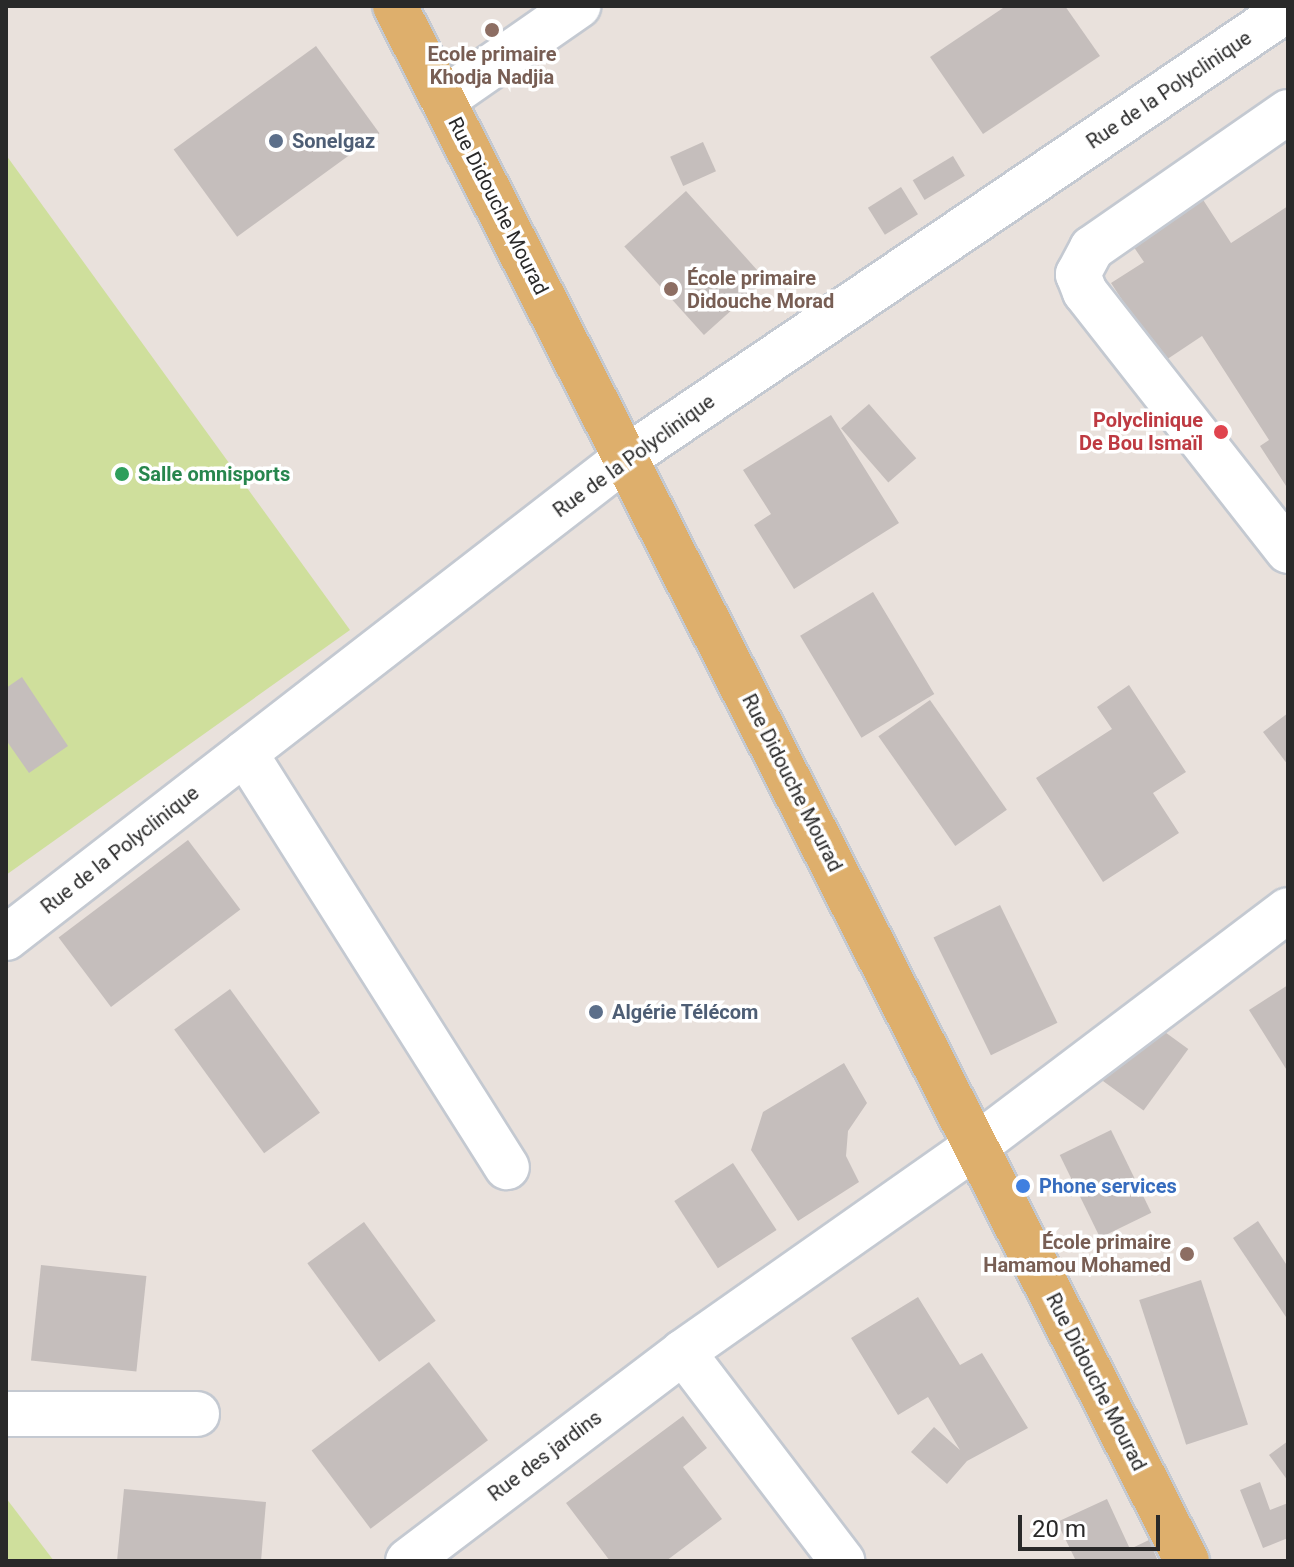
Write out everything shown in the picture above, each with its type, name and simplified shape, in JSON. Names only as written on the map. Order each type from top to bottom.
[{"type":"main road","name":"Rue Didouche Mourad","points":[[395,6],[1187,1561]]},
{"type":"street","points":[[443,100],[578,6]]},
{"type":"street","name":"Rue de la Polyclinique","points":[[6,938],[627,457],[1282,28]]},
{"type":"street","points":[[1288,112],[1092,248],[1078,274],[1085,292],[1288,551]]},
{"type":"street","points":[[245,753],[507,1167]]},
{"type":"street","name":"Rue des jardins","points":[[408,1561],[683,1352],[976,1146],[1288,910]]},
{"type":"street","points":[[683,1352],[842,1561]]},
{"type":"street","points":[[6,1414],[197,1414]]},
{"type":"green space","name":"Salle omnisports","points":[[6,155],[350,630],[6,875]]},
{"type":"green space","points":[[6,1498],[54,1561],[6,1561]]},
{"type":"building","points":[[1006,6],[1065,6],[1100,56],[983,134],[930,57]]},
{"type":"building","name":"Sonelgaz","points":[[316,46],[379,133],[237,237],[174,149]]},
{"type":"building","points":[[703,142],[716,171],[683,186],[670,157]]},
{"type":"building","points":[[953,156],[965,176],[925,200],[913,180]]},
{"type":"building","points":[[901,187],[918,214],[885,235],[868,208]]},
{"type":"building","points":[[686,191],[766,279],[704,335],[624,247]]},
{"type":"building","points":[[1200,195],[1231,243],[1288,206],[1288,489],[1260,446],[1269,440],[1202,336],[1163,362],[1111,283],[1144,262],[1129,240]]},
{"type":"building","points":[[869,404],[916,458],[888,483],[841,428]]},
{"type":"building","points":[[831,415],[899,523],[794,589],[754,525],[771,514],[743,470]]},
{"type":"building","points":[[873,592],[934,694],[861,738],[800,636]]},
{"type":"building","points":[[22,677],[68,746],[29,773],[6,740],[6,688]]},
{"type":"building","points":[[1129,685],[1186,772],[1153,793],[1179,833],[1103,882],[1036,778],[1112,729],[1097,707]]},
{"type":"building","points":[[930,700],[1007,810],[955,846],[878,736]]},
{"type":"building","points":[[1288,713],[1288,765],[1263,732]]},
{"type":"building","points":[[188,840],[240,909],[111,1007],[59,937]]},
{"type":"building","points":[[1000,905],[1057,1023],[991,1055],[933,937]]},
{"type":"building","points":[[1288,985],[1288,1072],[1249,1010]]},
{"type":"building","points":[[230,989],[320,1113],[264,1153],[174,1030]]},
{"type":"building","points":[[1147,1019],[1188,1049],[1144,1110],[1102,1080]]},
{"type":"building","points":[[844,1063],[867,1103],[848,1131],[846,1156],[859,1182],[798,1221],[751,1150],[763,1112]]},
{"type":"building","points":[[1111,1130],[1151,1213],[1100,1238],[1060,1155]]},
{"type":"building","points":[[733,1163],[777,1230],[718,1268],[674,1201]]},
{"type":"building","points":[[1258,1221],[1288,1267],[1288,1320],[1233,1238]]},
{"type":"building","points":[[364,1222],[436,1321],[379,1362],[307,1263]]},
{"type":"building","points":[[41,1265],[146,1276],[136,1372],[31,1360]]},
{"type":"building","points":[[1201,1280],[1248,1425],[1186,1445],[1139,1300]]},
{"type":"building","points":[[918,1297],[960,1365],[982,1353],[1028,1428],[967,1461],[947,1484],[911,1452],[934,1427],[960,1450],[928,1397],[898,1415],[851,1338]]},
{"type":"building","points":[[429,1362],[488,1440],[371,1529],[312,1450]]},
{"type":"building","points":[[683,1416],[707,1448],[683,1467],[722,1519],[666,1561],[610,1561],[566,1503]]},
{"type":"building","points":[[1288,1441],[1288,1481],[1269,1455]]},
{"type":"building","points":[[1260,1482],[1270,1510],[1288,1503],[1288,1538],[1263,1548],[1240,1490]]},
{"type":"building","points":[[124,1489],[266,1502],[261,1561],[117,1561]]},
{"type":"building","points":[[1107,1499],[1130,1549],[1149,1540],[1158,1561],[1076,1561],[1057,1522]]},
{"type":"place","name":"Ecole primaire Khodja Nadjia","points":[[492,30]]},
{"type":"place","name":"Sonelgaz","points":[[276,141]]},
{"type":"place","name":"École primaire Didouche Morad","points":[[671,289]]},
{"type":"place","name":"Polyclinique De Bou Ismaïl","points":[[1221,432]]},
{"type":"place","name":"Salle omnisports","points":[[122,474]]},
{"type":"place","name":"Algérie Télécom","points":[[596,1012]]},
{"type":"place","name":"Phone services","points":[[1023,1186]]},
{"type":"place","name":"École primaire Hamamou Mohamed","points":[[1187,1254]]}]
